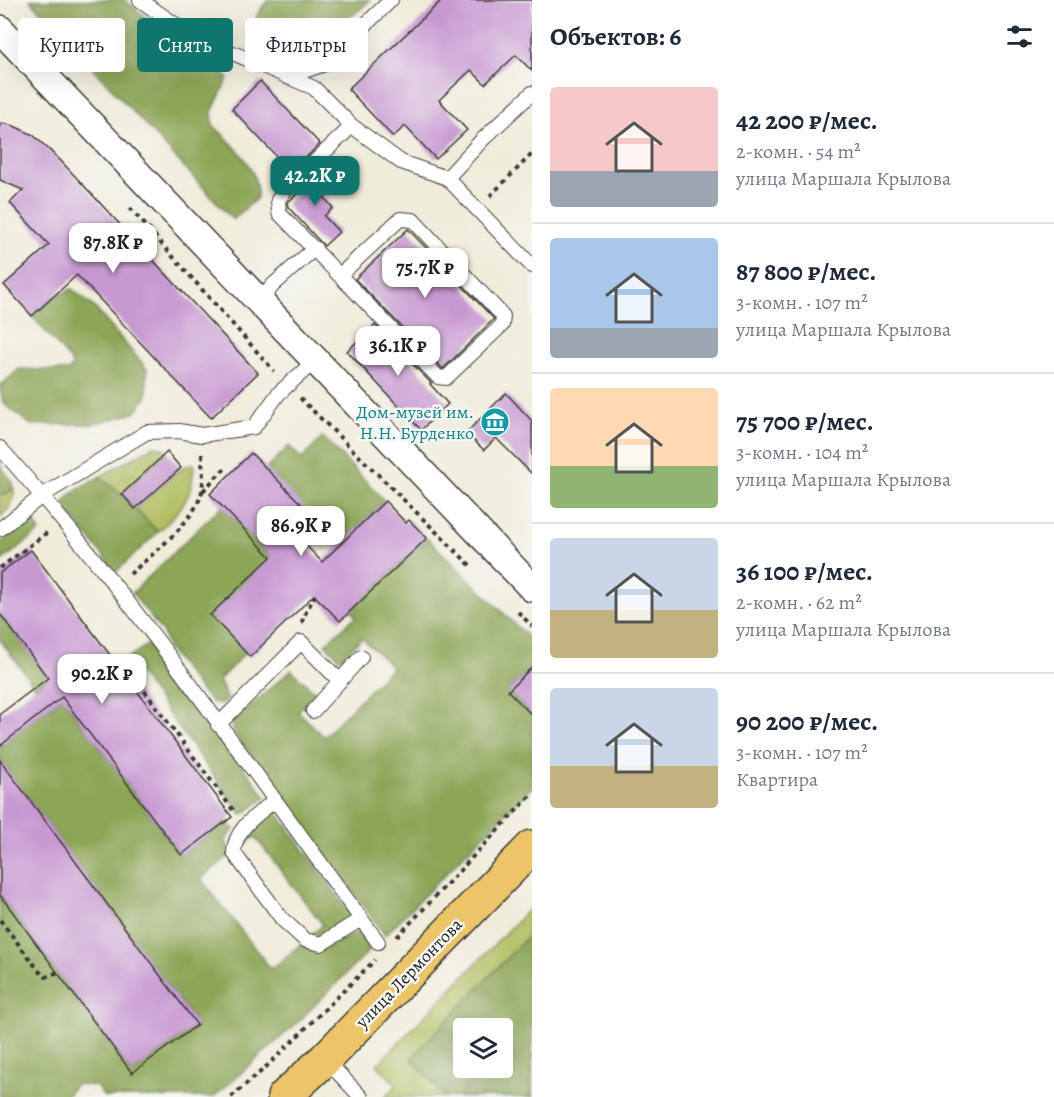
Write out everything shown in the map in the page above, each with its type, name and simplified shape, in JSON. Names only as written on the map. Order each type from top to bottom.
[{"type":"main road","name":"улица Лермонтова","points":[[284,1097],[325,1059],[532,847]]},
{"type":"street","points":[[0,29],[532,588]]},
{"type":"lane","points":[[140,0],[189,34],[314,88],[352,126],[401,162],[447,178],[532,266]]},
{"type":"lane","points":[[287,76],[325,64],[391,0]]},
{"type":"lane","points":[[447,178],[482,140],[532,93]]},
{"type":"lane","points":[[340,275],[400,219],[413,220],[503,316],[502,325],[446,378],[438,376],[279,213],[278,200],[286,189],[352,126]]},
{"type":"lane","points":[[261,302],[273,286],[315,248]]},
{"type":"lane","points":[[0,529],[43,495],[147,432],[178,431],[202,435],[254,427],[279,393],[316,360]]},
{"type":"lane","points":[[0,448],[43,495],[117,586],[378,942]]},
{"type":"lane","points":[[218,725],[301,642],[340,681]]},
{"type":"lane","points":[[313,711],[361,657]]},
{"type":"lane","points":[[274,801],[244,825],[234,843],[234,853],[282,919],[305,940],[321,944],[361,919]]},
{"type":"lane","points":[[325,1059],[361,1097]]},
{"type":"path","points":[[477,208],[532,154]]},
{"type":"path","points":[[123,200],[288,386],[473,568]]},
{"type":"path","points":[[202,435],[202,491]]},
{"type":"path","points":[[117,586],[175,534],[192,513],[202,491],[223,470],[228,475]]},
{"type":"path","points":[[0,568],[63,520]]},
{"type":"path","points":[[301,642],[303,618],[315,595]]},
{"type":"path","points":[[515,609],[532,626]]},
{"type":"path","points":[[123,662],[244,825]]},
{"type":"path","points":[[1,922],[39,971],[46,977],[58,972]]},
{"type":"green space","points":[[30,0],[125,0],[147,18],[137,18],[137,72],[223,72],[228,78],[212,112],[213,125],[244,157],[254,176],[257,198],[233,220],[96,72],[125,72],[125,18],[47,18]]},
{"type":"green space","points":[[268,0],[370,0],[348,18],[257,18]]},
{"type":"green space","points":[[72,289],[95,308],[147,369],[147,396],[135,413],[93,424],[31,425],[3,403],[0,386],[19,369],[69,371],[72,366],[71,361],[32,316],[52,298]]},
{"type":"green space","points":[[323,437],[385,501],[340,545],[266,469],[289,446],[302,459]]},
{"type":"green space","points":[[154,446],[161,447],[167,452],[122,494],[101,478],[94,480]]},
{"type":"green space","points":[[194,464],[191,486],[185,502],[158,532],[135,509],[181,468]]},
{"type":"green space","points":[[0,465],[13,483],[12,489],[5,495],[0,494]]},
{"type":"green space","points":[[101,478],[121,494],[158,532],[116,572],[67,510],[64,502],[81,487]]},
{"type":"green space","points":[[13,483],[12,502],[8,510],[0,517],[0,494],[5,495],[12,489]]},
{"type":"green space","points":[[222,506],[271,557],[246,652],[219,680],[228,700],[220,704],[213,703],[201,691],[168,649],[163,633],[132,593]]},
{"type":"green space","points":[[31,518],[40,531],[0,562],[0,543]]},
{"type":"green space","points":[[427,538],[532,641],[532,667],[508,691],[532,715],[532,787],[385,935],[233,732],[233,725],[236,719],[291,670],[316,693],[298,711],[324,737],[392,667],[362,638],[340,659],[325,644],[356,616],[351,610]]},
{"type":"green space","points":[[0,614],[48,678],[35,687],[0,640]]},
{"type":"green space","points":[[150,643],[266,797],[242,815],[128,658]]},
{"type":"green space","points":[[62,697],[181,855],[227,821],[234,829],[226,839],[229,856],[201,879],[271,969],[301,944],[326,948],[359,931],[370,950],[296,1024],[214,1097],[104,1097],[96,1086],[76,1084],[65,1097],[0,1097],[0,895],[132,1073],[197,1025],[0,760],[0,746]]},
{"type":"green space","points":[[274,808],[353,917],[325,936],[311,935],[323,925],[255,837],[241,847],[246,830]]},
{"type":"green space","points":[[532,906],[532,1097],[385,1097],[397,1085],[377,1065]]},
{"type":"green space","points":[[532,932],[532,1097],[446,1097],[411,1058]]},
{"type":"building","points":[[442,0],[532,0],[532,71],[516,55],[485,84],[471,70],[439,100],[467,130],[436,159],[405,126],[393,137],[348,89]]},
{"type":"building","points":[[260,81],[320,144],[291,172],[232,109]]},
{"type":"building","points":[[0,123],[14,126],[33,135],[60,160],[258,373],[211,418],[77,275],[32,316],[4,285],[49,245],[10,203],[23,190],[0,180]]},
{"type":"building","points":[[320,169],[335,185],[323,196],[333,208],[324,216],[339,232],[324,246],[288,207],[287,203]]},
{"type":"building","points":[[408,229],[494,319],[443,369],[355,279]]},
{"type":"building","points":[[375,325],[448,404],[421,430],[347,351]]},
{"type":"building","points":[[506,393],[532,421],[532,474],[496,438],[484,450],[466,433]]},
{"type":"building","points":[[167,452],[181,468],[135,509],[122,494]]},
{"type":"building","points":[[251,453],[313,516],[295,534],[322,562],[385,501],[406,523],[409,520],[427,538],[340,621],[314,595],[250,657],[210,615],[271,557],[210,494]]},
{"type":"building","points":[[31,550],[232,817],[181,855],[62,697],[0,746],[0,714],[48,678],[0,614],[0,573]]},
{"type":"building","points":[[532,667],[532,715],[508,691]]},
{"type":"building","points":[[0,760],[197,1025],[132,1073],[0,895]]},
{"type":"place","name":"Дом-музей им. Н.Н. Бурденко","points":[[495,422]]}]
